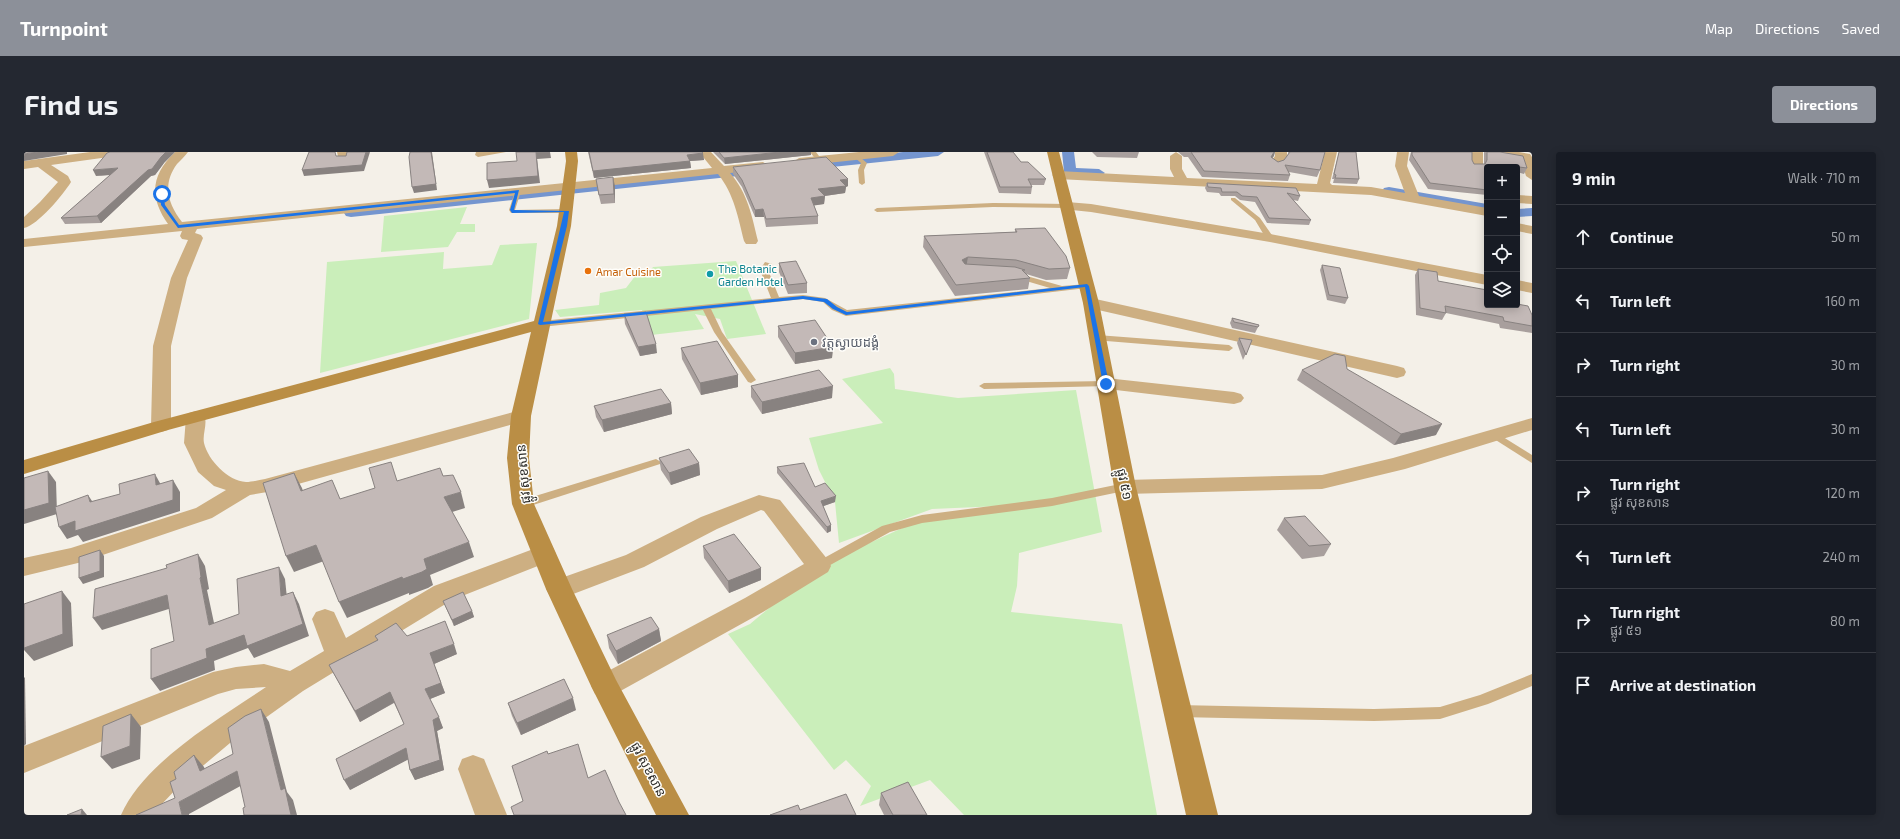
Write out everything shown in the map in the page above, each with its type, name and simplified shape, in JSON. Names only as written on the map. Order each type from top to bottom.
[{"type":"street","points":[[24,165],[42,157],[116,152]]},
{"type":"street","points":[[161,426],[162,346],[175,293],[196,238],[187,236],[187,229],[163,205],[162,184],[172,164],[182,152]]},
{"type":"street","name":"ផ្លូវ សុខសាន","points":[[570,152],[572,161],[564,226],[540,324],[530,379],[521,416],[518,458],[523,504],[559,589],[606,686],[673,815]]},
{"type":"street","points":[[704,152],[724,173],[740,198],[751,241]]},
{"type":"street","points":[[24,243],[187,229],[517,195],[568,195],[782,164],[816,156],[859,159],[893,152]]},
{"type":"street","name":"ផ្លូវ ៥១","points":[[1053,152],[1089,294],[1125,487],[1202,815]]},
{"type":"street","points":[[1329,187],[1331,152]]},
{"type":"street","points":[[1403,152],[1400,158],[1401,168],[1412,194]]},
{"type":"street","points":[[1477,165],[1478,152]]},
{"type":"street","points":[[1499,152],[1526,157],[1532,176]]},
{"type":"street","points":[[1176,156],[1175,166],[1182,179]]},
{"type":"street","points":[[24,224],[45,205],[65,182],[42,157]]},
{"type":"street","points":[[1058,174],[1329,187],[1412,194],[1468,195]]},
{"type":"street","points":[[1329,187],[1363,201],[1484,221]]},
{"type":"street","points":[[1412,194],[1484,211]]},
{"type":"street","points":[[1520,199],[1532,200]]},
{"type":"street","points":[[1067,206],[1091,208],[1270,238],[1484,279]]},
{"type":"street","points":[[1520,218],[1532,218]]},
{"type":"street","points":[[1520,228],[1532,230]]},
{"type":"street","points":[[1520,286],[1532,288]]},
{"type":"street","points":[[1089,294],[1397,372]]},
{"type":"street","points":[[24,467],[161,426],[540,324]]},
{"type":"street","points":[[1106,384],[1234,398]]},
{"type":"street","points":[[24,567],[34,566],[73,556],[182,521],[204,513],[244,489],[265,486],[521,416]]},
{"type":"street","points":[[196,417],[194,443],[206,467],[222,481],[244,489]]},
{"type":"street","points":[[1125,487],[1322,482],[1397,464],[1532,424]]},
{"type":"street","points":[[559,589],[635,560],[709,523],[759,502],[772,505],[818,566],[754,605],[606,686]]},
{"type":"street","points":[[137,815],[150,795],[168,776],[220,734],[293,683],[443,592],[544,554]]},
{"type":"street","points":[[325,619],[339,656]]},
{"type":"street","points":[[24,760],[212,684],[236,678],[258,675],[293,683]]},
{"type":"street","points":[[473,769],[491,815]]},
{"type":"lane","points":[[479,152],[478,155],[503,152]]},
{"type":"lane","points":[[859,159],[862,183]]},
{"type":"lane","points":[[517,195],[512,210],[516,213],[568,195]]},
{"type":"lane","points":[[1233,199],[1258,219],[1270,238]]},
{"type":"lane","points":[[877,210],[993,205],[1067,206]]},
{"type":"lane","points":[[768,264],[764,270],[776,301]]},
{"type":"lane","points":[[1006,274],[1028,278],[1064,289],[1089,294]]},
{"type":"lane","points":[[540,324],[803,298],[817,298],[825,300],[835,308],[846,313],[1064,289]]},
{"type":"lane","points":[[706,307],[718,332],[751,380]]},
{"type":"lane","points":[[1097,338],[1229,348]]},
{"type":"lane","points":[[984,386],[1106,384]]},
{"type":"lane","points":[[1495,435],[1532,460]]},
{"type":"lane","points":[[523,504],[656,462]]},
{"type":"lane","points":[[818,566],[886,529],[922,519],[1052,502],[1125,487]]},
{"type":"lane","points":[[1177,711],[1374,715],[1440,713],[1483,700],[1532,680]]},
{"type":"green space","points":[[467,207],[460,224],[475,224],[475,232],[457,232],[448,247],[381,252],[384,216]]},
{"type":"green space","points":[[537,243],[529,319],[320,373],[327,262],[444,252],[443,269],[492,265],[500,245]]},
{"type":"green space","points":[[736,261],[766,334],[727,339],[720,319],[695,314],[704,329],[651,335],[642,310],[560,317],[555,310],[599,305],[600,293],[626,288],[639,271],[650,271],[653,267]]},
{"type":"green space","points":[[890,368],[894,374],[895,389],[958,398],[1076,390],[1102,532],[1019,553],[1017,586],[1011,612],[1122,624],[1157,815],[964,815],[930,780],[860,806],[871,786],[846,760],[834,770],[728,634],[750,624],[819,566],[922,519],[1021,505],[932,509],[839,543],[835,502],[819,470],[809,438],[883,423],[842,379]]},
{"type":"building","points":[[24,152],[38,152],[24,154]]},
{"type":"building","points":[[166,152],[152,169],[148,170],[97,216],[61,218],[118,168],[93,170],[107,153]]},
{"type":"building","points":[[309,152],[335,152],[336,156],[346,156],[347,152],[366,152],[362,165],[302,170]]},
{"type":"building","points":[[410,152],[431,152],[436,184],[412,187],[409,157]]},
{"type":"building","points":[[516,152],[536,152],[538,176],[487,180],[487,163],[517,161]]},
{"type":"building","points":[[589,152],[703,153],[687,155],[690,161],[593,171]]},
{"type":"building","points":[[719,152],[780,152],[724,158]]},
{"type":"building","points":[[987,152],[1013,152],[1021,162],[1028,162],[1046,179],[1028,179],[1032,187],[1000,187]]},
{"type":"building","points":[[1191,152],[1274,152],[1271,157],[1278,162],[1284,160],[1290,152],[1325,152],[1320,170],[1285,165],[1290,175],[1204,171]]},
{"type":"building","points":[[1339,152],[1356,152],[1359,179],[1335,178],[1336,175],[1334,174]]},
{"type":"building","points":[[1412,152],[1472,152],[1472,160],[1474,164],[1484,164],[1484,190],[1430,183],[1412,155]]},
{"type":"building","points":[[1487,152],[1500,152],[1523,156],[1527,168],[1520,167],[1520,164],[1485,164],[1487,160]]},
{"type":"building","points":[[826,157],[848,179],[840,180],[846,186],[818,189],[825,196],[811,198],[818,216],[766,219],[763,209],[755,210],[742,180],[733,167]]},
{"type":"building","points":[[613,177],[614,194],[599,195],[596,179]]},
{"type":"building","points":[[1207,183],[1296,188],[1300,196],[1287,193],[1311,220],[1269,218],[1257,197],[1242,196],[1237,192],[1222,192],[1221,188],[1208,187]]},
{"type":"building","points":[[1045,228],[1066,256],[1070,268],[1049,269],[1016,260],[968,257],[962,260],[965,264],[1015,267],[1025,270],[1022,270],[1030,278],[956,285],[924,236],[1017,232],[1015,229]]},
{"type":"building","points":[[796,261],[807,283],[788,285],[779,263]]},
{"type":"building","points":[[1322,265],[1340,268],[1348,298],[1329,295]]},
{"type":"building","points":[[1418,269],[1437,272],[1438,281],[1484,289],[1484,308],[1520,308],[1520,305],[1528,306],[1532,315],[1532,326],[1504,321],[1503,317],[1445,306],[1446,313],[1420,308]]},
{"type":"building","points":[[646,312],[656,344],[638,347],[624,314]]},
{"type":"building","points":[[1232,318],[1259,325],[1258,327],[1234,322]]},
{"type":"building","points":[[815,320],[833,347],[795,353],[778,326]]},
{"type":"building","points":[[1239,338],[1252,340],[1246,355]]},
{"type":"building","points":[[717,341],[738,375],[700,383],[681,348]]},
{"type":"building","points":[[1335,354],[1345,356],[1347,369],[1442,424],[1401,434],[1302,370]]},
{"type":"building","points":[[819,370],[833,386],[762,402],[751,386]]},
{"type":"building","points":[[661,389],[671,403],[602,420],[594,406]]},
{"type":"building","points":[[689,449],[699,463],[669,473],[659,458]]},
{"type":"building","points":[[391,462],[397,481],[440,468],[443,476],[453,475],[461,492],[444,497],[469,542],[424,559],[427,569],[422,572],[403,579],[402,577],[339,602],[316,545],[286,556],[263,483],[294,473],[301,491],[332,480],[340,499],[375,488],[369,468]]},
{"type":"building","points":[[804,463],[815,487],[825,483],[836,496],[821,501],[831,525],[827,527],[777,467]]},
{"type":"building","points":[[48,471],[49,503],[24,510],[24,478]]},
{"type":"building","points":[[155,474],[156,485],[173,480],[173,500],[75,531],[75,521],[59,527],[55,507],[88,495],[90,502],[120,494],[119,484]]},
{"type":"building","points":[[1305,516],[1331,544],[1309,546],[1284,518]]},
{"type":"building","points":[[734,534],[761,568],[728,581],[703,546]]},
{"type":"building","points":[[100,550],[100,571],[79,578],[79,557]]},
{"type":"building","points":[[198,554],[200,578],[209,625],[239,614],[237,579],[279,567],[281,596],[293,592],[303,624],[247,646],[244,635],[206,649],[207,658],[151,679],[151,649],[174,641],[167,595],[93,618],[95,589],[167,568],[166,565]]},
{"type":"building","points":[[62,591],[63,634],[24,648],[24,604]]},
{"type":"building","points":[[463,592],[472,611],[452,620],[443,601]]},
{"type":"building","points":[[651,617],[659,629],[616,651],[607,635]]},
{"type":"building","points":[[445,621],[454,644],[430,653],[441,683],[425,689],[439,717],[433,720],[440,760],[410,770],[406,748],[344,780],[336,759],[404,724],[390,692],[355,711],[329,665],[378,640],[375,636],[396,623],[407,636]]},
{"type":"building","points":[[564,679],[573,698],[517,723],[508,703]]},
{"type":"building","points":[[261,709],[281,790],[285,788],[291,815],[244,815],[243,808],[245,807],[237,771],[179,802],[182,815],[136,815],[175,798],[170,782],[176,779],[174,772],[194,755],[200,771],[233,754],[228,728],[245,716]]},
{"type":"building","points":[[131,714],[130,746],[101,757],[103,726]]},
{"type":"building","points":[[578,744],[588,778],[605,770],[626,815],[514,815],[511,807],[523,801],[512,766],[547,751],[548,754]]},
{"type":"building","points":[[908,782],[927,815],[893,815],[881,793]]},
{"type":"building","points":[[846,794],[856,815],[770,815],[798,805],[800,810]]},
{"type":"building","points":[[82,809],[81,815],[67,815]]},
{"type":"waterway","points":[[803,166],[938,152]]},
{"type":"waterway","points":[[1068,152],[1070,172],[1099,173]]},
{"type":"waterway","points":[[351,213],[763,170]]},
{"type":"waterway","points":[[1389,191],[1484,207]]},
{"type":"waterway","points":[[1520,213],[1532,212]]},
{"type":"place","name":"Amar Cuisine","points":[[588,271]]},
{"type":"place","name":"The Botanic Garden Hotel","points":[[710,274]]},
{"type":"place","name":"វត្តស្វាយដង្គំ","points":[[814,342]]},
{"type":"route","points":[[162,194],[163,205],[178,227],[518,191],[517,199],[512,210],[513,212],[566,211],[564,226],[540,324],[803,298],[817,298],[825,300],[840,312],[846,313],[1087,286],[1106,384]]}]
